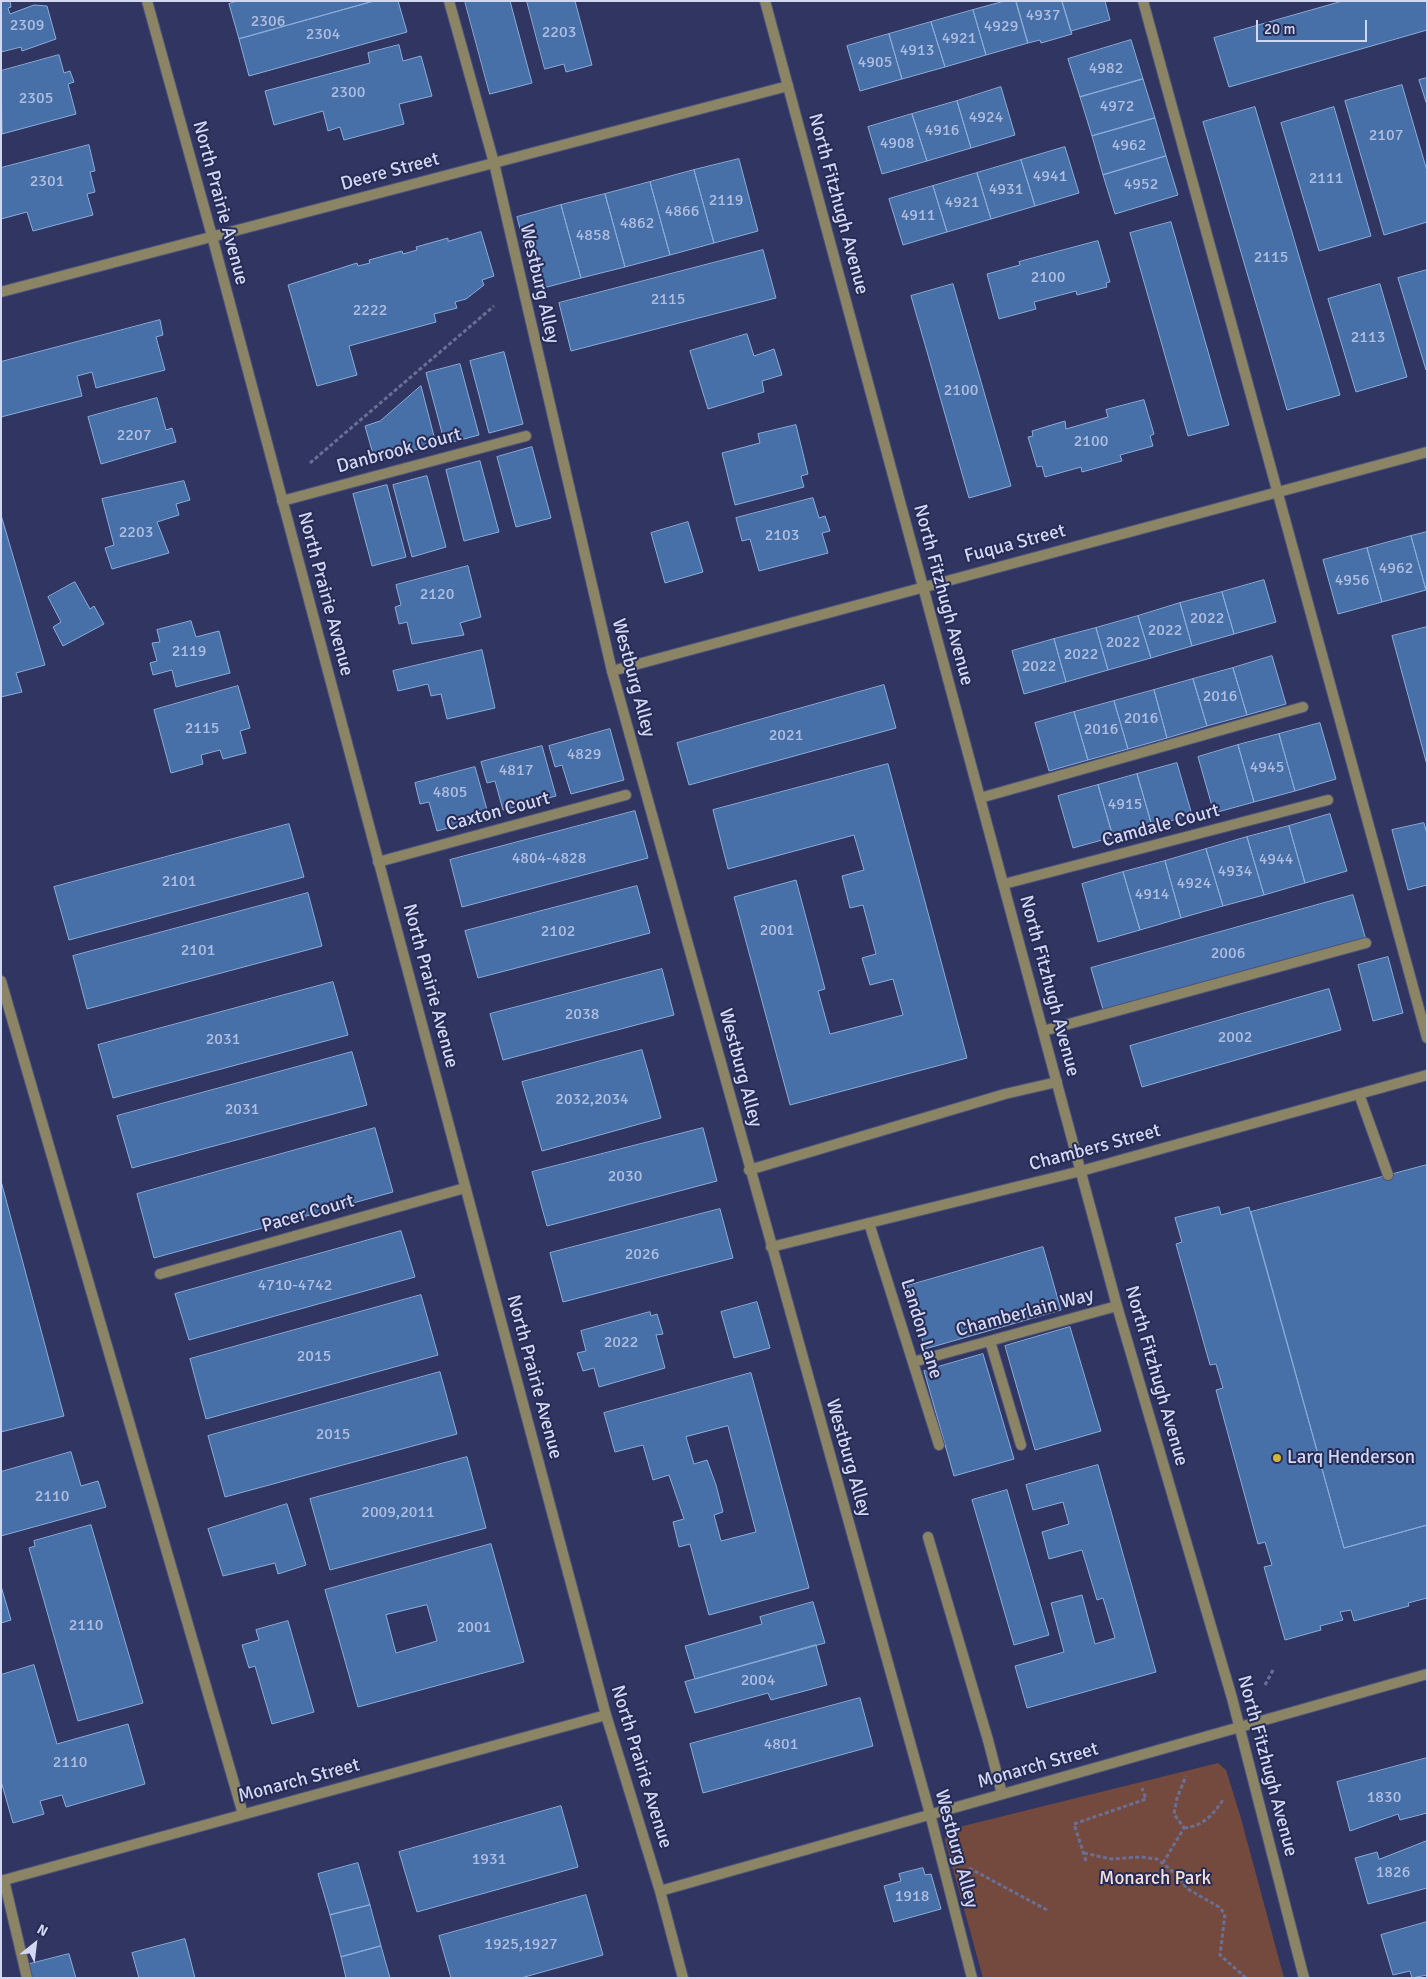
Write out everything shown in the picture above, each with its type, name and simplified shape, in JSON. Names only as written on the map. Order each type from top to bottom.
[{"type":"street","name":"North Prairie Avenue","points":[[147,1],[212,236],[606,1715],[660,1891],[683,1978]]},
{"type":"street","name":"Westburg Alley","points":[[449,1],[494,163],[612,671],[930,1814],[972,1978]]},
{"type":"street","name":"North Fitzhugh Avenue","points":[[765,1],[1117,1306],[1240,1727],[1304,1978]]},
{"type":"street","points":[[1143,1],[1427,1038]]},
{"type":"street","name":"Deere Street","points":[[1,292],[788,86]]},
{"type":"street","name":"Danbrook Court","points":[[282,501],[526,436]]},
{"type":"street","name":"Fuqua Street","points":[[612,671],[1427,452]]},
{"type":"street","points":[[980,798],[1303,707]]},
{"type":"street","name":"Caxton Court","points":[[378,862],[626,795]]},
{"type":"street","name":"Camdale Court","points":[[1004,884],[1328,800]]},
{"type":"street","points":[[1043,1030],[1366,943]]},
{"type":"street","points":[[1,981],[243,1814]]},
{"type":"street","name":"Chambers Street","points":[[771,1247],[1081,1171],[1427,1075]]},
{"type":"street","points":[[750,1170],[1005,1094],[1057,1082]]},
{"type":"street","points":[[1359,1094],[1388,1175]]},
{"type":"street","name":"Pacer Court","points":[[160,1274],[465,1188]]},
{"type":"street","name":"Landon Lane","points":[[869,1223],[939,1445]]},
{"type":"street","name":"Chamberlain Way","points":[[913,1362],[1117,1306]]},
{"type":"street","points":[[990,1341],[1021,1445]]},
{"type":"street","points":[[928,1537],[1002,1794]]},
{"type":"street","name":"Monarch Street","points":[[660,1891],[1427,1674]]},
{"type":"street","name":"Monarch Street","points":[[3,1881],[606,1715]]},
{"type":"street","points":[[3,1881],[27,1978]]},
{"type":"path","points":[[310,463],[494,306]]},
{"type":"path","points":[[1265,1685],[1273,1670]]},
{"type":"path","points":[[1184,1828],[1174,1814],[1177,1798],[1186,1776]]},
{"type":"path","points":[[1086,1861],[1074,1824],[1146,1799],[1142,1788]]},
{"type":"path","points":[[1184,1828],[1196,1827],[1208,1820],[1224,1798]]},
{"type":"path","points":[[1164,1863],[1184,1828]]},
{"type":"path","points":[[1084,1853],[1111,1858],[1149,1857],[1164,1863],[1188,1889],[1219,1907],[1225,1914],[1220,1955],[1246,1978]]},
{"type":"path","points":[[965,1866],[1049,1911]]},
{"type":"green space","name":"Monarch Park","points":[[1218,1763],[1226,1770],[1240,1815],[1284,1978],[983,1978],[945,1840],[947,1830]]},
{"type":"building","points":[[1,1],[10,1],[11,7],[8,8],[10,14],[34,5],[47,6],[56,39],[22,51],[21,47],[1,52]]},
{"type":"building","points":[[237,1],[374,1],[239,39],[229,4]]},
{"type":"building","points":[[374,1],[398,1],[407,32],[249,76],[239,39]]},
{"type":"building","points":[[465,1],[510,1],[532,83],[490,94]]},
{"type":"building","points":[[527,1],[575,1],[592,65],[566,72],[564,64],[545,69]]},
{"type":"building","points":[[1005,1],[1016,1],[1028,43],[986,55],[973,10]]},
{"type":"building","points":[[1016,1],[1062,1],[1072,34],[1041,43],[1040,40],[1028,43]]},
{"type":"building","points":[[1062,1],[1105,1],[1110,20],[1071,31]]},
{"type":"building","points":[[1343,1],[1427,1],[1427,30],[1229,87],[1214,38]]},
{"type":"building","points":[[973,10],[986,55],[945,67],[931,22]]},
{"type":"building","points":[[931,22],[945,67],[902,79],[889,34]]},
{"type":"building","points":[[889,34],[902,79],[860,91],[847,46]]},
{"type":"building","points":[[1131,40],[1143,79],[1080,97],[1068,59]]},
{"type":"building","points":[[399,45],[403,61],[421,56],[432,96],[399,104],[404,124],[344,140],[340,127],[328,131],[323,111],[274,125],[265,91],[370,63],[368,53]]},
{"type":"building","points":[[59,55],[64,73],[70,71],[74,82],[68,84],[76,114],[2,134],[1,71]]},
{"type":"building","points":[[1427,78],[1427,105],[1419,80]]},
{"type":"building","points":[[1143,79],[1155,118],[1092,136],[1080,97]]},
{"type":"building","points":[[1402,85],[1427,171],[1427,222],[1384,235],[1345,101]]},
{"type":"building","points":[[1001,87],[1015,135],[971,148],[957,101]]},
{"type":"building","points":[[957,101],[971,148],[927,161],[912,114]]},
{"type":"building","points":[[1255,107],[1340,395],[1287,410],[1203,122]]},
{"type":"building","points":[[1334,107],[1371,236],[1319,251],[1281,123]]},
{"type":"building","points":[[912,114],[927,161],[882,174],[868,127]]},
{"type":"building","points":[[1155,118],[1166,156],[1103,175],[1092,136]]},
{"type":"building","points":[[89,145],[95,171],[90,172],[95,192],[87,194],[93,215],[33,231],[27,212],[1,219],[1,168]]},
{"type":"building","points":[[1065,147],[1079,193],[1035,206],[1021,160]]},
{"type":"building","points":[[1166,156],[1178,195],[1115,214],[1103,175]]},
{"type":"building","points":[[739,159],[758,231],[714,243],[694,170]]},
{"type":"building","points":[[1021,160],[1035,206],[991,219],[977,173]]},
{"type":"building","points":[[694,170],[714,243],[670,255],[650,182]]},
{"type":"building","points":[[977,173],[991,219],[947,232],[933,186]]},
{"type":"building","points":[[650,182],[670,255],[625,267],[605,194]]},
{"type":"building","points":[[933,186],[947,232],[903,245],[889,199]]},
{"type":"building","points":[[605,194],[625,267],[581,278],[561,205]]},
{"type":"building","points":[[561,205],[581,278],[536,290],[517,217]]},
{"type":"building","points":[[1171,222],[1229,425],[1188,436],[1130,233]]},
{"type":"building","points":[[481,232],[494,276],[482,280],[484,285],[466,299],[455,302],[457,308],[434,314],[436,322],[349,346],[357,375],[317,386],[288,285],[357,263],[358,266],[370,263],[369,260],[402,251],[403,254],[417,250],[416,247],[448,238],[448,241]]},
{"type":"building","points":[[1098,241],[1110,282],[1106,283],[1107,287],[1077,295],[1076,291],[1034,302],[1036,309],[999,319],[987,274],[1020,265],[1019,262]]},
{"type":"building","points":[[763,250],[776,298],[571,351],[559,303]]},
{"type":"building","points":[[1427,270],[1427,370],[1426,370],[1398,278]]},
{"type":"building","points":[[953,284],[1011,486],[969,498],[911,296]]},
{"type":"building","points":[[1380,284],[1407,377],[1356,392],[1328,299]]},
{"type":"building","points":[[160,320],[163,335],[156,337],[165,370],[96,388],[92,372],[77,376],[82,396],[1,417],[1,362]]},
{"type":"building","points":[[747,334],[754,356],[774,349],[782,375],[762,381],[764,392],[708,409],[690,351]]},
{"type":"building","points":[[504,352],[523,424],[489,433],[470,361]]},
{"type":"building","points":[[460,364],[479,435],[445,444],[426,373]]},
{"type":"building","points":[[421,386],[436,444],[375,461],[365,426],[380,421]]},
{"type":"building","points":[[157,398],[166,430],[172,428],[176,442],[101,464],[88,417]]},
{"type":"building","points":[[1144,400],[1154,434],[1150,436],[1153,446],[1120,455],[1122,461],[1082,472],[1081,467],[1045,477],[1042,466],[1037,467],[1028,437],[1033,436],[1032,431],[1065,421],[1066,429],[1108,417],[1106,410]]},
{"type":"building","points":[[796,425],[808,474],[801,476],[804,487],[735,505],[722,453],[760,443],[758,434]]},
{"type":"building","points":[[532,447],[551,518],[516,527],[497,457]]},
{"type":"building","points":[[480,461],[499,532],[464,541],[446,470]]},
{"type":"building","points":[[427,476],[446,547],[412,557],[393,485]]},
{"type":"building","points":[[184,481],[190,500],[176,504],[179,515],[157,522],[169,553],[112,569],[105,548],[114,545],[102,499]]},
{"type":"building","points":[[387,485],[406,557],[372,566],[353,494]]},
{"type":"building","points":[[813,498],[819,518],[825,516],[830,531],[822,533],[828,553],[759,571],[750,539],[742,541],[736,518]]},
{"type":"building","points":[[1,515],[45,665],[16,673],[22,692],[1,697]]},
{"type":"building","points":[[688,522],[703,572],[665,583],[651,533]]},
{"type":"building","points":[[1427,532],[1427,590],[1426,590],[1411,536]]},
{"type":"building","points":[[1411,536],[1426,590],[1382,602],[1367,548]]},
{"type":"building","points":[[1367,548],[1382,602],[1338,614],[1323,560]]},
{"type":"building","points":[[468,566],[481,617],[460,623],[464,635],[412,644],[407,622],[399,624],[395,607],[401,605],[396,585]]},
{"type":"building","points":[[1264,580],[1276,622],[1234,634],[1222,592]]},
{"type":"building","points":[[75,582],[90,609],[94,606],[104,624],[63,646],[53,627],[61,622],[48,597]]},
{"type":"building","points":[[1222,592],[1234,634],[1192,646],[1180,603]]},
{"type":"building","points":[[1180,603],[1192,646],[1151,658],[1138,616]]},
{"type":"building","points":[[1138,616],[1151,658],[1108,670],[1096,628]]},
{"type":"building","points":[[191,621],[196,637],[219,631],[230,673],[176,687],[172,670],[153,675],[150,663],[157,661],[152,643],[160,642],[157,630]]},
{"type":"building","points":[[1427,627],[1427,765],[1392,636]]},
{"type":"building","points":[[1096,628],[1108,670],[1066,682],[1054,639]]},
{"type":"building","points":[[1054,639],[1066,682],[1024,694],[1012,651]]},
{"type":"building","points":[[482,650],[495,708],[447,719],[441,694],[431,696],[428,684],[398,691],[393,671]]},
{"type":"building","points":[[1272,656],[1286,704],[1247,715],[1233,668]]},
{"type":"building","points":[[1233,668],[1247,715],[1207,726],[1193,679]]},
{"type":"building","points":[[1193,679],[1207,726],[1167,738],[1154,690]]},
{"type":"building","points":[[884,685],[896,728],[689,785],[677,743]]},
{"type":"building","points":[[238,686],[250,728],[240,731],[246,753],[223,759],[220,750],[201,755],[203,764],[171,773],[154,710]]},
{"type":"building","points":[[1154,690],[1167,738],[1128,749],[1114,701]]},
{"type":"building","points":[[1114,701],[1128,749],[1088,760],[1074,712]]},
{"type":"building","points":[[1074,712],[1088,760],[1049,771],[1035,723]]},
{"type":"building","points":[[1320,723],[1336,779],[1295,791],[1279,734]]},
{"type":"building","points":[[610,729],[624,780],[571,794],[562,765],[555,767],[549,746]]},
{"type":"building","points":[[1279,734],[1295,791],[1254,802],[1238,745]]},
{"type":"building","points":[[1238,745],[1254,802],[1214,813],[1198,757]]},
{"type":"building","points":[[542,746],[556,796],[503,810],[495,781],[487,783],[481,762]]},
{"type":"building","points":[[1177,763],[1192,815],[1152,826],[1137,774]]},
{"type":"building","points":[[888,764],[967,1058],[790,1105],[734,897],[796,880],[825,989],[818,991],[830,1034],[903,1015],[893,979],[870,985],[862,958],[876,954],[863,905],[850,908],[842,876],[864,870],[854,835],[728,869],[713,810]]},
{"type":"building","points":[[475,767],[489,817],[437,831],[429,802],[420,804],[415,783]]},
{"type":"building","points":[[1137,774],[1152,826],[1113,837],[1098,785]]},
{"type":"building","points":[[1098,785],[1113,837],[1073,848],[1058,796]]},
{"type":"building","points":[[635,811],[648,858],[462,907],[450,860]]},
{"type":"building","points":[[1330,814],[1347,871],[1305,883],[1289,826]]},
{"type":"building","points":[[1424,823],[1427,834],[1427,885],[1408,890],[1392,830]]},
{"type":"building","points":[[289,824],[304,877],[69,940],[54,887]]},
{"type":"building","points":[[1289,826],[1305,883],[1264,895],[1247,837]]},
{"type":"building","points":[[1247,837],[1264,895],[1223,906],[1206,849]]},
{"type":"building","points":[[1206,849],[1223,906],[1181,918],[1165,861]]},
{"type":"building","points":[[1165,861],[1181,918],[1140,930],[1123,872]]},
{"type":"building","points":[[1123,872],[1140,930],[1098,942],[1082,884]]},
{"type":"building","points":[[637,886],[650,933],[478,978],[465,931]]},
{"type":"building","points":[[308,893],[322,946],[87,1009],[73,956]]},
{"type":"building","points":[[1353,895],[1366,940],[1104,1013],[1091,968]]},
{"type":"building","points":[[1388,957],[1403,1013],[1373,1021],[1358,965]]},
{"type":"building","points":[[662,969],[674,1015],[503,1060],[490,1014]]},
{"type":"building","points":[[333,982],[348,1035],[113,1098],[98,1045]]},
{"type":"building","points":[[1329,989],[1341,1030],[1142,1087],[1130,1046]]},
{"type":"building","points":[[642,1050],[661,1118],[542,1151],[522,1082]]},
{"type":"building","points":[[352,1052],[367,1105],[132,1168],[117,1116]]},
{"type":"building","points":[[375,1128],[393,1192],[154,1258],[137,1194]]},
{"type":"building","points":[[703,1128],[717,1181],[547,1226],[532,1172]]},
{"type":"building","points":[[1427,1165],[1427,1525],[1344,1548],[1251,1212]]},
{"type":"building","points":[[1,1181],[64,1416],[1,1432]]},
{"type":"building","name":"Larq Henderson","points":[[1219,1207],[1221,1215],[1249,1207],[1344,1548],[1427,1525],[1427,1598],[1408,1603],[1409,1606],[1354,1621],[1351,1610],[1340,1612],[1343,1620],[1320,1626],[1321,1630],[1285,1640],[1264,1567],[1272,1565],[1265,1542],[1258,1544],[1216,1390],[1223,1388],[1216,1364],[1210,1365],[1176,1244],[1182,1242],[1175,1218]]},
{"type":"building","points":[[720,1209],[733,1258],[563,1302],[550,1253]]},
{"type":"building","points":[[401,1231],[415,1277],[189,1340],[175,1294]]},
{"type":"building","points":[[1043,1247],[1061,1310],[925,1349],[907,1286]]},
{"type":"building","points":[[421,1295],[438,1355],[206,1419],[190,1359]]},
{"type":"building","points":[[757,1302],[770,1348],[734,1358],[721,1312]]},
{"type":"building","points":[[650,1312],[651,1316],[657,1314],[663,1334],[656,1335],[665,1368],[599,1387],[594,1368],[583,1371],[577,1353],[586,1351],[581,1331]]},
{"type":"building","points":[[1070,1327],[1101,1431],[1035,1450],[1005,1346]]},
{"type":"building","points":[[983,1354],[1014,1459],[954,1476],[924,1371]]},
{"type":"building","points":[[440,1372],[457,1434],[225,1497],[208,1436]]},
{"type":"building","points":[[751,1373],[809,1588],[709,1615],[690,1544],[679,1547],[673,1522],[684,1519],[669,1475],[653,1480],[643,1445],[615,1452],[604,1413]],"holes":[[[728,1426],[756,1532],[721,1541],[714,1515],[723,1512],[716,1485],[707,1460],[694,1464],[686,1437]]]},
{"type":"building","points":[[71,1452],[81,1486],[98,1481],[106,1507],[1,1536],[1,1472]]},
{"type":"building","points":[[467,1457],[486,1528],[330,1570],[310,1499]]},
{"type":"building","points":[[1098,1465],[1156,1672],[1027,1708],[1015,1666],[1064,1652],[1051,1603],[1082,1595],[1095,1644],[1115,1638],[1103,1598],[1097,1600],[1082,1550],[1049,1559],[1042,1532],[1069,1524],[1063,1502],[1033,1510],[1026,1485]]},
{"type":"building","points":[[1007,1490],[1049,1635],[1014,1645],[972,1500]]},
{"type":"building","points":[[287,1504],[306,1565],[278,1574],[275,1563],[223,1576],[208,1529]]},
{"type":"building","points":[[91,1525],[143,1703],[78,1721],[29,1548],[35,1546],[34,1541]]},
{"type":"building","points":[[491,1544],[524,1662],[358,1707],[325,1590]],"holes":[[[427,1605],[437,1641],[396,1653],[386,1615]]]},
{"type":"building","points":[[1,1586],[11,1620],[1,1623]]},
{"type":"building","points":[[813,1602],[825,1643],[695,1679],[685,1646],[762,1624],[760,1617]]},
{"type":"building","points":[[288,1621],[314,1712],[272,1724],[255,1666],[249,1668],[242,1645],[259,1640],[256,1630]]},
{"type":"building","points":[[816,1645],[827,1685],[771,1700],[768,1693],[695,1713],[685,1682]]},
{"type":"building","points":[[34,1665],[57,1744],[128,1724],[145,1784],[66,1807],[62,1795],[40,1801],[44,1814],[13,1823],[1,1781],[1,1675]]},
{"type":"building","points":[[860,1698],[873,1746],[703,1793],[690,1744]]},
{"type":"building","points":[[1427,1758],[1427,1813],[1400,1820],[1398,1814],[1350,1831],[1337,1782]]},
{"type":"building","points":[[561,1806],[578,1867],[417,1912],[399,1852]]},
{"type":"building","points":[[1427,1841],[1427,1888],[1368,1904],[1355,1858],[1377,1852],[1379,1859]]},
{"type":"building","points":[[358,1863],[370,1905],[330,1915],[318,1874]]},
{"type":"building","points":[[923,1868],[925,1875],[931,1874],[941,1909],[894,1922],[884,1886],[901,1881],[899,1874]]},
{"type":"building","points":[[586,1895],[603,1955],[521,1978],[451,1978],[439,1936]]},
{"type":"building","points":[[370,1905],[381,1946],[341,1957],[330,1915]]},
{"type":"building","points":[[1427,1922],[1427,1975],[1412,1978],[1410,1971],[1393,1975],[1381,1935]]},
{"type":"building","points":[[185,1939],[195,1978],[139,1978],[132,1953]]},
{"type":"building","points":[[381,1946],[390,1978],[346,1978],[341,1957]]},
{"type":"building","points":[[69,1954],[76,1978],[30,1978],[26,1965]]},
{"type":"place","name":"Larq Henderson","points":[[1277,1458]]}]
